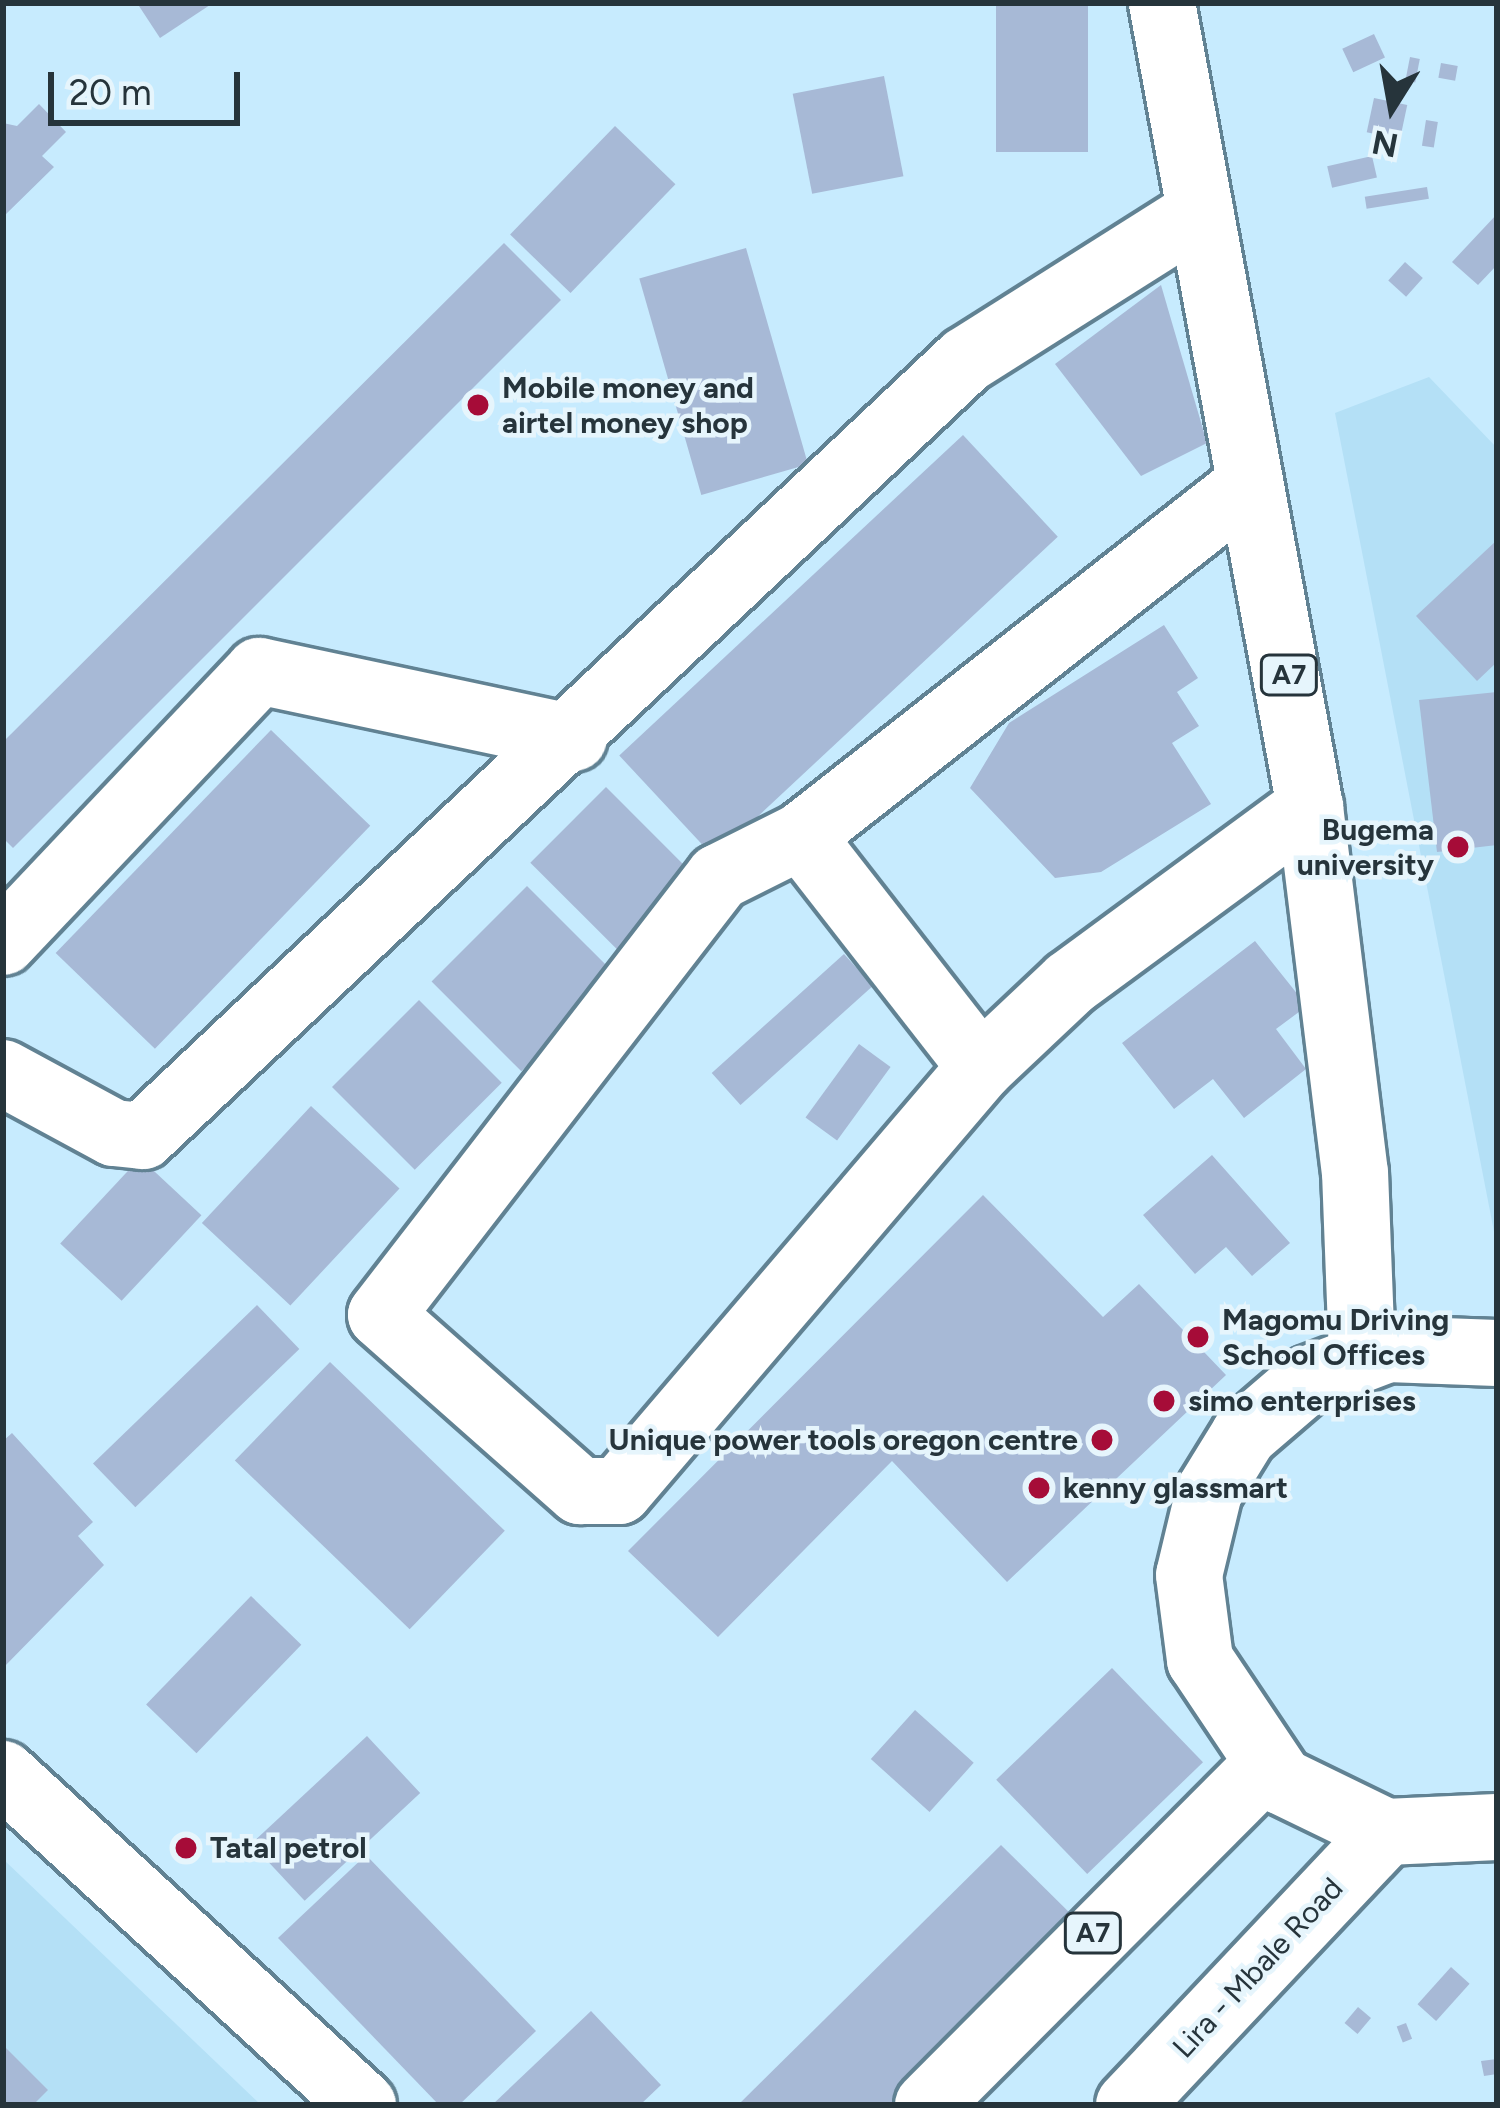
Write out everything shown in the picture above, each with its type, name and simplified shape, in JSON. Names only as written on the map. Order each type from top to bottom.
[{"type":"main road","name":"A7","points":[[1162,3],[1310,807],[1355,1172],[1362,1353]]},
{"type":"main road","points":[[3,1073],[114,1133],[143,1136],[574,738],[966,359],[1200,212]]},
{"type":"main road","points":[[1250,484],[801,836],[719,877],[381,1315],[580,1491],[620,1491],[981,1067],[1070,982],[1310,807]]},
{"type":"main road","points":[[3,942],[259,671],[574,738]]},
{"type":"main road","points":[[801,836],[981,1067]]},
{"type":"main road","points":[[1497,1353],[1362,1353],[1309,1379],[1244,1436],[1209,1492],[1190,1575],[1200,1660],[1264,1767],[1386,1832],[1497,1828]]},
{"type":"main road","name":"A7","points":[[928,2105],[1264,1767]]},
{"type":"main road","points":[[3,1774],[363,2105]]},
{"type":"main road","name":"Lira - Mbale Road","points":[[1129,2105],[1386,1832]]},
{"type":"shaded area","name":"Bugema university","points":[[1429,377],[1497,448],[1497,1247],[1335,413]]},
{"type":"shaded area","points":[[3,1859],[261,2105],[3,2105]]},
{"type":"building","points":[[137,3],[213,3],[160,38]]},
{"type":"building","points":[[996,3],[1088,3],[1088,152],[996,152]]},
{"type":"building","points":[[1374,34],[1385,58],[1353,72],[1342,49]]},
{"type":"building","points":[[1410,57],[1420,59],[1415,82],[1405,81]]},
{"type":"building","points":[[1441,63],[1458,66],[1455,81],[1438,78]]},
{"type":"building","points":[[884,76],[903,176],[812,194],[793,94]]},
{"type":"building","points":[[1374,98],[1407,105],[1400,139],[1367,132]]},
{"type":"building","points":[[39,104],[66,132],[42,156],[54,167],[3,217],[3,123],[17,126]]},
{"type":"building","points":[[1426,120],[1438,122],[1434,148],[1422,146]]},
{"type":"building","points":[[615,126],[675,184],[571,293],[510,235]]},
{"type":"building","points":[[1372,156],[1377,177],[1332,188],[1327,166]]},
{"type":"building","points":[[1427,187],[1429,199],[1367,209],[1365,197]]},
{"type":"building","points":[[1497,214],[1497,265],[1478,285],[1452,262]]},
{"type":"building","points":[[504,243],[561,300],[13,848],[3,838],[3,742]]},
{"type":"building","points":[[746,248],[808,464],[701,495],[639,279]]},
{"type":"building","points":[[1405,262],[1423,278],[1406,297],[1388,281]]},
{"type":"building","points":[[1161,285],[1207,443],[1141,476],[1055,364]]},
{"type":"building","points":[[963,435],[1058,537],[714,857],[619,756]]},
{"type":"building","points":[[1497,540],[1497,662],[1477,681],[1416,616]]},
{"type":"building","points":[[1164,625],[1198,678],[1177,692],[1199,726],[1172,743],[1211,804],[1101,872],[1055,878],[970,788],[1009,723]]},
{"type":"building","points":[[1497,692],[1497,845],[1437,852],[1419,700]]},
{"type":"building","points":[[271,730],[370,826],[155,1049],[56,953]]},
{"type":"building","points":[[606,787],[694,875],[619,951],[530,863]]},
{"type":"building","points":[[527,886],[617,976],[521,1071],[432,981]]},
{"type":"building","points":[[1255,941],[1307,1006],[1276,1029],[1306,1069],[1244,1118],[1213,1079],[1174,1109],[1122,1043]]},
{"type":"building","points":[[844,954],[873,986],[740,1105],[712,1073]]},
{"type":"building","points":[[419,1000],[502,1083],[415,1170],[332,1087]]},
{"type":"building","points":[[859,1044],[891,1067],[837,1141],[806,1118]]},
{"type":"building","points":[[311,1106],[399,1189],[290,1306],[202,1223]]},
{"type":"building","points":[[1212,1155],[1290,1243],[1252,1276],[1226,1247],[1195,1274],[1143,1215]]},
{"type":"building","points":[[140,1158],[201,1215],[122,1301],[60,1244]]},
{"type":"building","points":[[983,1195],[1103,1317],[1139,1284],[1226,1375],[1007,1582],[892,1461],[718,1637],[628,1551]]},
{"type":"building","points":[[257,1305],[299,1349],[135,1507],[93,1463]]},
{"type":"building","points":[[330,1362],[505,1531],[410,1629],[235,1461]]},
{"type":"building","points":[[12,1433],[93,1522],[78,1536],[104,1565],[3,1668],[3,1441]]},
{"type":"building","points":[[251,1596],[301,1645],[196,1753],[146,1705]]},
{"type":"building","points":[[1112,1668],[1203,1762],[1087,1874],[996,1780]]},
{"type":"building","points":[[915,1710],[974,1763],[930,1812],[871,1759]]},
{"type":"building","points":[[367,1736],[420,1793],[305,1901],[251,1844]]},
{"type":"building","points":[[1001,1845],[1082,1925],[902,2105],[738,2105]]},
{"type":"building","points":[[366,1855],[536,2031],[459,2105],[439,2105],[278,1938]]},
{"type":"building","points":[[1451,1967],[1470,1984],[1436,2021],[1418,2004]]},
{"type":"building","points":[[1358,2007],[1371,2018],[1358,2034],[1345,2023]]},
{"type":"building","points":[[591,2011],[661,2085],[640,2105],[492,2105]]},
{"type":"building","points":[[1406,2023],[1412,2039],[1403,2042],[1397,2027]]},
{"type":"building","points":[[3,2045],[48,2090],[33,2105],[3,2105]]},
{"type":"building","points":[[1497,2059],[1497,2074],[1484,2076],[1481,2061]]},
{"type":"place","name":"Mobile money and airtel money shop","points":[[478,405]]},
{"type":"place","name":"Bugema university","points":[[1458,847]]},
{"type":"place","name":"Magomu Driving School Offices","points":[[1198,1337]]},
{"type":"place","name":"simo enterprises","points":[[1164,1401]]},
{"type":"place","name":"Unique power tools oregon centre","points":[[1102,1440]]},
{"type":"place","name":"kenny glassmart","points":[[1039,1488]]},
{"type":"place","name":"Tatal petrol","points":[[186,1848]]}]
